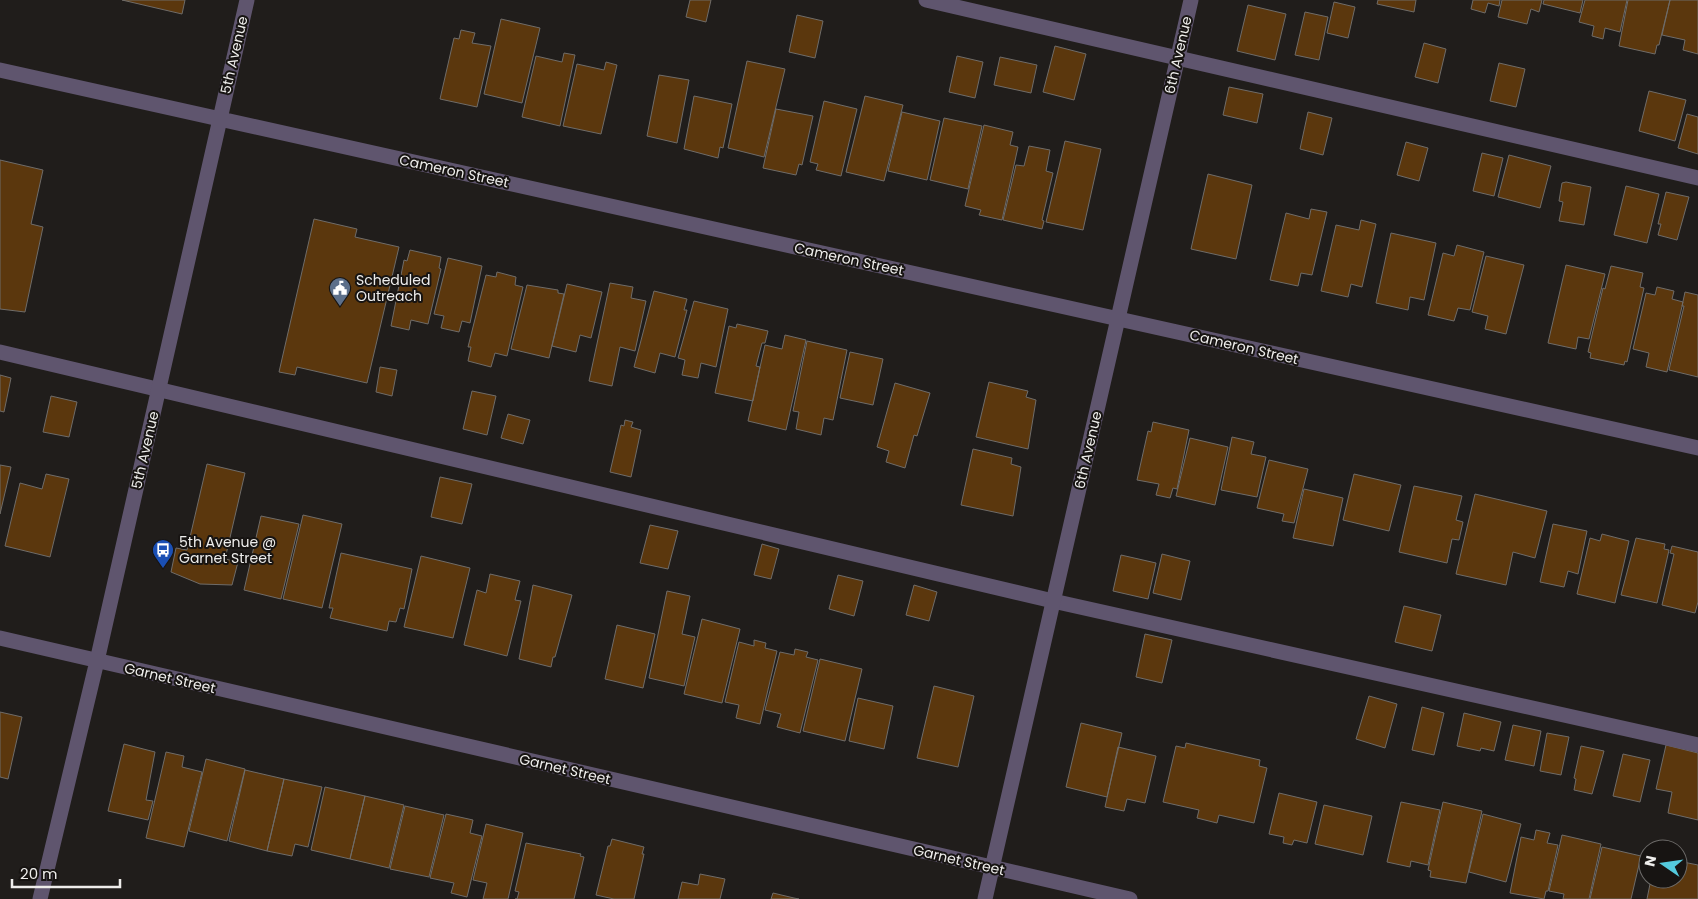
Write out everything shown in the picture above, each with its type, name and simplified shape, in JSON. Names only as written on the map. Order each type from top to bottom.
[{"type":"street","name":"5th Avenue","points":[[40,899],[97,661],[247,0]]},
{"type":"street","points":[[926,0],[1178,56],[1698,178]]},
{"type":"street","name":"6th Avenue","points":[[985,899],[1191,0]]},
{"type":"street","name":"Cameron Street","points":[[0,70],[1698,448]]},
{"type":"street","points":[[0,352],[1053,601],[1698,745]]},
{"type":"street","name":"Garnet Street","points":[[0,638],[1130,899]]},
{"type":"building","points":[[122,0],[185,0],[182,14]]},
{"type":"building","points":[[690,0],[711,0],[706,22],[686,17]]},
{"type":"building","points":[[1378,0],[1416,0],[1414,12],[1377,4]]},
{"type":"building","points":[[1473,0],[1500,0],[1499,6],[1488,3],[1485,13],[1471,9]]},
{"type":"building","points":[[1502,0],[1542,0],[1539,12],[1531,9],[1527,24],[1498,17]]},
{"type":"building","points":[[1544,0],[1583,0],[1580,13],[1543,4]]},
{"type":"building","points":[[1585,0],[1627,0],[1620,32],[1605,28],[1603,39],[1592,36],[1594,26],[1579,22]]},
{"type":"building","points":[[1628,0],[1670,0],[1655,54],[1619,46]]},
{"type":"building","points":[[1670,0],[1698,0],[1698,54],[1683,50],[1685,40],[1662,35]]},
{"type":"building","points":[[1334,2],[1355,7],[1348,38],[1327,33]]},
{"type":"building","points":[[1248,5],[1286,14],[1275,60],[1237,51]]},
{"type":"building","points":[[1305,12],[1328,17],[1319,60],[1295,55]]},
{"type":"building","points":[[797,15],[823,21],[815,58],[789,52]]},
{"type":"building","points":[[501,19],[540,28],[522,103],[484,94]]},
{"type":"building","points":[[461,30],[475,33],[472,43],[491,46],[477,107],[440,99],[454,38],[459,39]]},
{"type":"building","points":[[1424,43],[1446,49],[1438,83],[1415,77]]},
{"type":"building","points":[[1055,46],[1086,54],[1074,100],[1043,92]]},
{"type":"building","points":[[564,53],[575,55],[560,126],[522,117],[536,56],[562,62]]},
{"type":"building","points":[[957,56],[983,62],[975,98],[949,92]]},
{"type":"building","points":[[1000,57],[1037,65],[1031,93],[994,85]]},
{"type":"building","points":[[747,61],[785,69],[764,157],[728,148]]},
{"type":"building","points":[[606,62],[617,65],[601,134],[563,126],[577,64],[604,70]]},
{"type":"building","points":[[1499,63],[1525,69],[1516,107],[1490,101]]},
{"type":"building","points":[[659,75],[689,80],[677,143],[647,136]]},
{"type":"building","points":[[1229,87],[1263,94],[1257,123],[1223,115]]},
{"type":"building","points":[[1649,91],[1686,100],[1675,141],[1639,131]]},
{"type":"building","points":[[694,96],[732,104],[723,148],[720,147],[718,158],[684,149]]},
{"type":"building","points":[[865,96],[903,105],[884,181],[846,172]]},
{"type":"building","points":[[824,101],[857,109],[841,176],[816,170],[818,164],[810,162]]},
{"type":"building","points":[[776,109],[813,116],[802,165],[799,164],[796,175],[763,168]]},
{"type":"building","points":[[902,112],[940,121],[927,180],[888,171]]},
{"type":"building","points":[[1308,112],[1332,118],[1323,155],[1300,149]]},
{"type":"building","points":[[1687,114],[1698,117],[1698,154],[1678,148]]},
{"type":"building","points":[[944,118],[982,126],[968,189],[930,180]]},
{"type":"building","points":[[984,125],[1013,132],[1010,145],[1018,147],[1002,220],[979,215],[981,210],[965,206]]},
{"type":"building","points":[[1065,141],[1101,149],[1083,230],[1046,222]]},
{"type":"building","points":[[1406,142],[1428,148],[1419,181],[1397,175]]},
{"type":"building","points":[[1029,146],[1050,150],[1046,171],[1053,173],[1042,220],[1044,221],[1042,229],[1003,220],[1016,165],[1024,166]]},
{"type":"building","points":[[1482,153],[1503,158],[1494,196],[1473,191]]},
{"type":"building","points":[[1509,155],[1551,166],[1540,208],[1498,197]]},
{"type":"building","points":[[0,160],[43,170],[31,224],[43,227],[25,312],[0,309]]},
{"type":"building","points":[[1208,174],[1252,185],[1236,259],[1191,249]]},
{"type":"building","points":[[1566,182],[1591,187],[1584,225],[1559,221],[1563,202],[1559,201],[1562,183]]},
{"type":"building","points":[[1626,186],[1659,194],[1647,243],[1614,235]]},
{"type":"building","points":[[1666,192],[1689,197],[1677,240],[1658,235],[1661,224],[1658,224]]},
{"type":"building","points":[[1311,209],[1327,212],[1312,275],[1301,273],[1298,286],[1270,280],[1286,213],[1309,219]]},
{"type":"building","name":"Scheduled Outreach","points":[[314,219],[357,229],[355,237],[399,247],[367,383],[297,367],[295,375],[279,372]]},
{"type":"building","points":[[1361,220],[1376,224],[1362,287],[1351,284],[1348,297],[1321,291],[1336,225],[1359,230]]},
{"type":"building","points":[[1391,233],[1436,243],[1424,300],[1410,297],[1408,310],[1376,303]]},
{"type":"building","points":[[1457,245],[1484,252],[1470,310],[1458,308],[1454,321],[1428,315],[1443,253],[1454,256]]},
{"type":"building","points":[[410,250],[441,257],[439,268],[441,269],[428,324],[411,320],[409,330],[391,326],[404,260],[407,261]]},
{"type":"building","points":[[1486,256],[1524,265],[1506,334],[1485,329],[1488,316],[1472,312]]},
{"type":"building","points":[[448,258],[482,266],[470,323],[462,321],[459,332],[441,328],[444,316],[434,314]]},
{"type":"building","points":[[1566,265],[1605,274],[1589,339],[1578,337],[1576,349],[1548,343]]},
{"type":"building","points":[[1611,266],[1643,273],[1640,287],[1644,288],[1627,362],[1625,361],[1624,365],[1590,358],[1591,353],[1588,352],[1603,288],[1605,289]]},
{"type":"building","points":[[497,272],[516,277],[515,285],[523,287],[507,356],[495,353],[491,367],[468,361],[471,347],[468,347],[486,275],[496,277]]},
{"type":"building","points":[[610,283],[633,287],[631,298],[646,301],[635,351],[620,347],[612,386],[589,381]]},
{"type":"building","points":[[567,284],[602,292],[591,338],[580,335],[576,352],[552,346]]},
{"type":"building","points":[[527,285],[558,290],[558,293],[564,294],[549,358],[511,349]]},
{"type":"building","points":[[1657,287],[1674,291],[1672,299],[1683,302],[1667,372],[1646,367],[1649,353],[1633,349],[1646,293],[1655,295]]},
{"type":"building","points":[[654,291],[687,299],[684,310],[687,310],[675,357],[660,353],[655,373],[634,367]]},
{"type":"building","points":[[1685,292],[1698,295],[1698,377],[1669,370],[1684,306],[1682,306]]},
{"type":"building","points":[[694,301],[728,309],[716,367],[701,363],[698,378],[682,375],[685,360],[678,358]]},
{"type":"building","points":[[737,324],[768,331],[765,343],[762,343],[756,366],[760,367],[753,401],[715,393],[729,326],[736,328]]},
{"type":"building","points":[[785,335],[806,340],[786,430],[748,421],[765,345],[782,349]]},
{"type":"building","points":[[807,341],[847,350],[833,420],[824,418],[821,435],[796,429],[799,412],[793,411]]},
{"type":"building","points":[[850,352],[883,359],[873,405],[840,398]]},
{"type":"building","points":[[380,367],[397,370],[392,396],[376,392]]},
{"type":"building","points":[[0,375],[11,378],[4,412],[0,411]]},
{"type":"building","points":[[989,382],[1028,391],[1026,397],[1036,400],[1028,449],[976,437]]},
{"type":"building","points":[[895,383],[930,393],[917,436],[914,435],[905,468],[886,462],[889,451],[877,447]]},
{"type":"building","points":[[472,391],[496,396],[487,435],[463,429]]},
{"type":"building","points":[[51,396],[77,402],[69,437],[43,432]]},
{"type":"building","points":[[508,414],[530,420],[523,444],[501,438]]},
{"type":"building","points":[[625,420],[633,422],[631,427],[641,430],[631,477],[610,472],[621,425],[624,426]]},
{"type":"building","points":[[1153,422],[1189,430],[1177,489],[1173,488],[1170,498],[1156,495],[1159,484],[1137,480],[1148,431],[1151,432]]},
{"type":"building","points":[[1232,437],[1254,442],[1251,454],[1266,457],[1257,497],[1221,490]]},
{"type":"building","points":[[1190,438],[1228,447],[1215,505],[1176,496]]},
{"type":"building","points":[[973,449],[1012,458],[1011,464],[1021,467],[1013,516],[961,505]]},
{"type":"building","points":[[1269,460],[1308,469],[1294,523],[1282,521],[1284,514],[1257,508]]},
{"type":"building","points":[[207,464],[245,473],[225,559],[238,562],[232,585],[200,584],[171,572],[176,548],[187,550]]},
{"type":"building","points":[[0,465],[11,467],[0,514]]},
{"type":"building","points":[[46,474],[69,479],[50,557],[5,546],[20,483],[42,489]]},
{"type":"building","points":[[1354,474],[1401,485],[1389,531],[1343,520]]},
{"type":"building","points":[[440,477],[472,484],[462,524],[431,517]]},
{"type":"building","points":[[1414,486],[1462,496],[1456,520],[1463,522],[1459,540],[1452,539],[1447,563],[1399,552]]},
{"type":"building","points":[[1304,489],[1343,498],[1333,546],[1293,538]]},
{"type":"building","points":[[1475,494],[1547,511],[1535,558],[1513,552],[1506,585],[1456,574]]},
{"type":"building","points":[[303,515],[342,524],[322,608],[283,599]]},
{"type":"building","points":[[261,516],[299,524],[281,599],[244,590]]},
{"type":"building","points":[[1553,524],[1587,531],[1578,574],[1568,571],[1564,587],[1540,582]]},
{"type":"building","points":[[650,525],[678,531],[668,569],[640,563]]},
{"type":"building","points":[[1602,534],[1629,541],[1615,603],[1577,594],[1590,538],[1600,541]]},
{"type":"building","points":[[1636,538],[1665,544],[1664,549],[1669,550],[1657,603],[1621,595]]},
{"type":"building","points":[[762,544],[779,549],[771,579],[754,575]]},
{"type":"building","points":[[1672,546],[1698,552],[1698,602],[1695,613],[1662,605],[1674,554],[1670,553]]},
{"type":"building","points":[[341,553],[412,569],[404,609],[400,608],[396,622],[389,621],[387,631],[330,618],[333,608],[329,608]]},
{"type":"building","points":[[1162,554],[1190,561],[1181,600],[1153,593]]},
{"type":"building","points":[[1121,555],[1156,563],[1148,599],[1113,591]]},
{"type":"building","points":[[421,556],[470,568],[453,638],[404,627]]},
{"type":"building","points":[[490,574],[520,581],[515,600],[521,601],[507,656],[464,645],[477,590],[486,593]]},
{"type":"building","points":[[838,575],[863,581],[854,616],[829,609]]},
{"type":"building","points":[[533,585],[572,595],[551,667],[519,659]]},
{"type":"building","points":[[914,585],[937,592],[929,621],[906,615]]},
{"type":"building","points":[[667,591],[690,596],[682,634],[695,637],[684,686],[649,678]]},
{"type":"building","points":[[1404,606],[1441,615],[1432,651],[1395,642]]},
{"type":"building","points":[[702,619],[740,629],[722,703],[684,694]]},
{"type":"building","points":[[617,625],[655,634],[643,688],[605,679]]},
{"type":"building","points":[[1145,634],[1172,640],[1162,683],[1136,677]]},
{"type":"building","points":[[754,640],[766,643],[765,648],[777,651],[760,724],[736,718],[739,705],[725,702],[739,642],[754,646]]},
{"type":"building","points":[[795,649],[808,652],[806,657],[818,660],[800,733],[777,727],[781,714],[765,710],[780,652],[794,655]]},
{"type":"building","points":[[820,659],[862,669],[845,741],[803,731]]},
{"type":"building","points":[[934,686],[974,696],[958,767],[917,758]]},
{"type":"building","points":[[1369,696],[1397,704],[1385,748],[1356,739]]},
{"type":"building","points":[[858,698],[893,706],[884,749],[849,741]]},
{"type":"building","points":[[1422,707],[1444,713],[1434,755],[1412,750]]},
{"type":"building","points":[[0,712],[22,717],[8,779],[0,777]]},
{"type":"building","points":[[1464,713],[1501,722],[1494,751],[1481,748],[1480,751],[1457,746]]},
{"type":"building","points":[[1081,723],[1122,733],[1107,797],[1066,787]]},
{"type":"building","points":[[1513,725],[1541,731],[1534,766],[1505,760]]},
{"type":"building","points":[[1547,733],[1569,737],[1561,775],[1540,771]]},
{"type":"building","points":[[1186,743],[1260,760],[1259,766],[1267,768],[1254,823],[1219,815],[1217,823],[1197,818],[1199,810],[1163,802],[1176,746],[1185,748]]},
{"type":"building","points":[[124,744],[155,752],[146,800],[153,801],[148,820],[108,811]]},
{"type":"building","points":[[1666,745],[1698,753],[1698,820],[1668,813],[1672,792],[1656,789]]},
{"type":"building","points":[[1581,746],[1604,751],[1592,794],[1574,790],[1576,779],[1574,778]]},
{"type":"building","points":[[1118,747],[1156,756],[1145,803],[1127,799],[1124,811],[1105,807]]},
{"type":"building","points":[[166,752],[184,756],[182,767],[202,772],[184,847],[146,838]]},
{"type":"building","points":[[1623,754],[1650,760],[1640,802],[1613,796]]},
{"type":"building","points":[[206,759],[245,769],[227,841],[189,831]]},
{"type":"building","points":[[245,770],[284,779],[267,851],[229,841]]},
{"type":"building","points":[[284,779],[322,787],[308,847],[295,844],[292,856],[267,851]]},
{"type":"building","points":[[325,787],[365,796],[350,859],[311,850]]},
{"type":"building","points":[[1279,793],[1317,802],[1307,843],[1294,840],[1292,845],[1283,843],[1284,837],[1269,834]]},
{"type":"building","points":[[365,796],[404,805],[389,868],[350,859]]},
{"type":"building","points":[[1401,802],[1440,810],[1428,865],[1411,861],[1410,867],[1387,862]]},
{"type":"building","points":[[1443,802],[1482,811],[1466,883],[1430,877],[1431,871],[1428,870]]},
{"type":"building","points":[[1324,805],[1372,816],[1363,855],[1315,844]]},
{"type":"building","points":[[405,806],[444,815],[429,877],[390,869]]},
{"type":"building","points":[[446,814],[473,820],[470,833],[482,836],[467,897],[451,893],[454,883],[430,878]]},
{"type":"building","points":[[1483,814],[1521,824],[1506,882],[1469,872]]},
{"type":"building","points":[[486,824],[523,833],[508,899],[483,899],[487,883],[473,880]]},
{"type":"building","points":[[1536,830],[1550,833],[1547,843],[1558,845],[1548,891],[1546,891],[1544,899],[1510,893],[1521,837],[1534,840]]},
{"type":"building","points":[[1562,835],[1601,844],[1589,899],[1563,899],[1564,894],[1549,891]]},
{"type":"building","points":[[612,839],[644,847],[634,899],[614,899],[596,895],[608,846],[610,846]]},
{"type":"building","points":[[526,843],[581,854],[580,856],[584,857],[574,899],[517,899],[519,892],[515,891]]},
{"type":"building","points":[[1602,847],[1638,855],[1638,869],[1631,899],[1590,899]]},
{"type":"building","points":[[1688,863],[1698,865],[1698,899],[1647,899],[1649,889],[1688,889]]},
{"type":"building","points":[[700,874],[725,879],[720,899],[678,899],[682,882],[698,885]]},
{"type":"building","points":[[773,893],[794,898],[799,899],[771,899]]},
{"type":"place","name":"Scheduled Outreach","points":[[340,307]]},
{"type":"place","name":"5th Avenue @ Garnet Street","points":[[163,569]]}]
